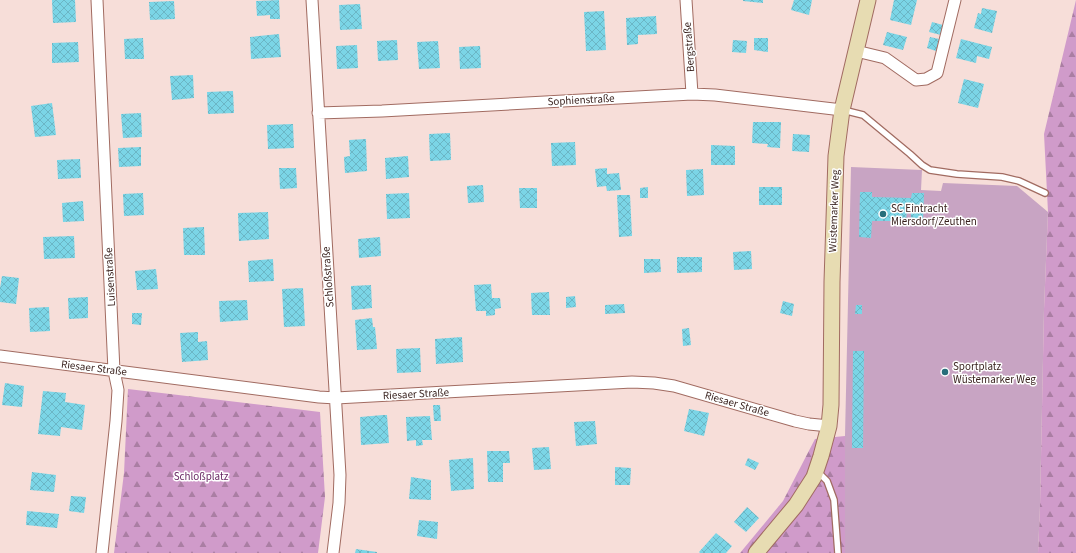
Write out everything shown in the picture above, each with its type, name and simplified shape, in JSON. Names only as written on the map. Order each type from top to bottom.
[{"type":"main road","name":"Wüstemarker Weg","points":[[756,553],[796,505],[814,477],[822,456],[829,426],[831,404],[832,282],[836,156],[842,110],[868,0]]},
{"type":"street","name":"Luisenstraße","points":[[97,0],[114,371],[118,390],[102,553]]},
{"type":"street","name":"Schloßstraße","points":[[312,0],[340,475],[339,502],[333,553]]},
{"type":"street","name":"Bergstraße","points":[[686,0],[692,94]]},
{"type":"street","points":[[856,51],[885,58],[916,80],[926,79],[937,73],[956,0]]},
{"type":"street","name":"Sophienstraße","points":[[318,113],[382,111],[692,94],[715,95],[842,110]]},
{"type":"street","name":"Riesaer Straße","points":[[0,356],[336,398],[632,382],[654,383],[680,388],[795,421],[829,426]]},
{"type":"lane","points":[[842,110],[863,115],[922,165],[930,170],[957,174],[1002,177],[1019,182],[1045,193]]},
{"type":"lane","points":[[816,470],[827,481],[834,500],[838,553]]},
{"type":"green space","points":[[1076,0],[1076,553],[1038,553],[1048,212],[1044,134]]},
{"type":"green space","name":"Schloßplatz","points":[[128,389],[320,412],[325,497],[318,553],[114,553],[124,473]]},
{"type":"green space","points":[[845,436],[845,553],[740,553],[783,501],[815,439]]},
{"type":"shaded area","name":"Sportplatz Wüstemarker Weg","points":[[851,167],[922,170],[921,190],[941,191],[943,183],[1017,186],[1048,212],[1038,553],[845,553],[845,436]]},
{"type":"building","points":[[52,0],[75,0],[76,22],[53,23]]},
{"type":"building","points":[[279,0],[280,19],[270,19],[270,15],[257,16],[256,1]]},
{"type":"building","points":[[763,0],[763,3],[743,1]]},
{"type":"building","points":[[794,0],[812,0],[809,15],[791,10]]},
{"type":"building","points":[[894,0],[917,0],[911,25],[890,20]]},
{"type":"building","points":[[174,1],[175,19],[150,20],[149,2]]},
{"type":"building","points":[[360,4],[362,29],[340,30],[339,5]]},
{"type":"building","points":[[982,8],[997,11],[992,33],[974,28],[978,13],[981,14]]},
{"type":"building","points":[[604,11],[606,50],[586,51],[584,12]]},
{"type":"building","points":[[656,16],[657,34],[638,35],[638,44],[627,45],[626,18]]},
{"type":"building","points":[[932,22],[943,25],[941,35],[929,32]]},
{"type":"building","points":[[887,32],[907,37],[903,50],[883,45]]},
{"type":"building","points":[[279,34],[281,57],[251,59],[250,37]]},
{"type":"building","points":[[930,37],[939,39],[936,51],[927,48]]},
{"type":"building","points":[[143,38],[144,59],[125,59],[124,39]]},
{"type":"building","points":[[754,38],[768,38],[768,52],[754,50]]},
{"type":"building","points":[[961,39],[992,47],[989,59],[977,56],[976,63],[956,58]]},
{"type":"building","points":[[397,40],[398,60],[378,61],[377,41]]},
{"type":"building","points":[[733,40],[747,41],[746,53],[732,52]]},
{"type":"building","points":[[438,41],[440,68],[419,69],[417,42]]},
{"type":"building","points":[[78,42],[79,62],[52,63],[52,43]]},
{"type":"building","points":[[357,45],[358,68],[337,69],[336,46]]},
{"type":"building","points":[[480,46],[481,68],[460,69],[459,47]]},
{"type":"building","points":[[193,75],[194,98],[172,100],[170,76]]},
{"type":"building","points":[[964,79],[984,84],[978,108],[958,103]]},
{"type":"building","points":[[233,91],[234,113],[208,114],[207,92]]},
{"type":"building","points":[[52,103],[56,135],[35,137],[31,106]]},
{"type":"building","points":[[141,113],[142,137],[123,138],[121,114]]},
{"type":"building","points":[[753,122],[781,122],[780,148],[767,147],[768,144],[752,143]]},
{"type":"building","points":[[293,124],[294,148],[268,149],[267,125]]},
{"type":"building","points":[[450,133],[451,160],[430,161],[429,134]]},
{"type":"building","points":[[793,134],[810,135],[809,152],[792,151]]},
{"type":"building","points":[[366,139],[367,171],[345,173],[344,157],[350,156],[349,140]]},
{"type":"building","points":[[575,142],[576,165],[552,166],[551,143]]},
{"type":"building","points":[[711,145],[735,146],[735,165],[711,165]]},
{"type":"building","points":[[141,147],[141,166],[119,167],[118,148]]},
{"type":"building","points":[[408,156],[409,177],[386,179],[385,158]]},
{"type":"building","points":[[80,159],[81,178],[58,179],[57,160]]},
{"type":"building","points":[[279,168],[296,168],[297,188],[280,189]]},
{"type":"building","points":[[607,168],[607,174],[619,173],[621,190],[607,191],[606,186],[597,187],[595,169]]},
{"type":"building","points":[[703,169],[704,195],[687,196],[686,170]]},
{"type":"building","points":[[483,185],[484,202],[468,203],[467,186]]},
{"type":"building","points":[[648,187],[648,198],[640,198],[640,188]]},
{"type":"building","points":[[759,187],[782,187],[782,205],[759,205]]},
{"type":"building","points":[[519,188],[537,188],[537,208],[520,208]]},
{"type":"building","name":"SC Eintracht Miersdorf/Zeuthen","points":[[860,192],[872,192],[872,197],[911,198],[912,193],[924,193],[923,220],[911,219],[911,209],[907,210],[906,221],[872,221],[871,238],[859,237]]},
{"type":"building","points":[[143,193],[144,215],[124,216],[123,194]]},
{"type":"building","points":[[409,193],[410,218],[387,219],[386,194]]},
{"type":"building","points":[[617,195],[630,195],[632,236],[619,237]]},
{"type":"building","points":[[83,201],[84,221],[63,222],[62,203]]},
{"type":"building","points":[[268,212],[269,239],[239,241],[238,213]]},
{"type":"building","points":[[204,227],[205,255],[184,255],[183,228]]},
{"type":"building","points":[[74,236],[75,258],[44,259],[43,237]]},
{"type":"building","points":[[380,237],[381,256],[359,258],[358,239]]},
{"type":"building","points":[[751,251],[752,269],[734,270],[733,252]]},
{"type":"building","points":[[677,257],[702,257],[702,272],[677,273]]},
{"type":"building","points":[[273,259],[274,281],[249,282],[248,261]]},
{"type":"building","points":[[644,259],[660,259],[661,272],[644,273]]},
{"type":"building","points":[[156,269],[158,289],[137,290],[135,271]]},
{"type":"building","points":[[2,276],[19,278],[16,304],[0,302]]},
{"type":"building","points":[[491,284],[492,298],[500,298],[501,308],[495,309],[495,315],[486,316],[486,311],[476,311],[474,285]]},
{"type":"building","points":[[371,285],[372,308],[352,310],[351,286]]},
{"type":"building","points":[[303,288],[305,326],[284,327],[282,289]]},
{"type":"building","points":[[549,292],[550,315],[532,315],[531,293]]},
{"type":"building","points":[[575,296],[576,307],[566,308],[566,297]]},
{"type":"building","points":[[88,297],[88,318],[69,319],[68,298]]},
{"type":"building","points":[[247,300],[248,320],[220,322],[219,301]]},
{"type":"building","points":[[783,301],[794,304],[792,316],[780,313]]},
{"type":"building","points":[[624,304],[625,313],[605,314],[605,305]]},
{"type":"building","points":[[856,305],[862,305],[862,314],[855,314]]},
{"type":"building","points":[[49,307],[50,331],[30,332],[29,308]]},
{"type":"building","points":[[132,313],[142,313],[141,325],[132,324]]},
{"type":"building","points":[[372,318],[373,327],[375,327],[377,349],[357,350],[355,320]]},
{"type":"building","points":[[689,328],[691,345],[683,346],[682,329]]},
{"type":"building","points":[[198,332],[198,342],[207,341],[208,360],[182,362],[180,333]]},
{"type":"building","points":[[462,337],[463,362],[436,364],[435,339]]},
{"type":"building","points":[[420,348],[421,372],[397,373],[396,349]]},
{"type":"building","points":[[853,351],[864,351],[863,448],[852,448]]},
{"type":"building","points":[[5,383],[24,386],[22,407],[2,405]]},
{"type":"building","points":[[43,391],[66,393],[65,402],[85,405],[82,430],[61,427],[60,436],[38,434]]},
{"type":"building","points":[[433,405],[440,405],[441,421],[434,421]]},
{"type":"building","points":[[689,409],[709,413],[704,436],[684,431]]},
{"type":"building","points":[[387,415],[389,443],[361,445],[360,417]]},
{"type":"building","points":[[430,416],[432,440],[422,440],[423,445],[416,446],[416,440],[407,441],[406,417]]},
{"type":"building","points":[[595,421],[597,444],[576,446],[574,422]]},
{"type":"building","points":[[549,447],[551,469],[534,470],[532,448]]},
{"type":"building","points":[[487,451],[509,451],[510,463],[503,463],[503,482],[488,482]]},
{"type":"building","points":[[473,458],[474,489],[451,491],[449,460]]},
{"type":"building","points":[[748,458],[759,463],[755,470],[745,465]]},
{"type":"building","points":[[615,467],[631,468],[630,485],[615,485]]},
{"type":"building","points":[[32,472],[56,475],[54,492],[30,490]]},
{"type":"building","points":[[411,477],[431,480],[431,500],[409,499]]},
{"type":"building","points":[[71,496],[86,497],[84,513],[69,511]]},
{"type":"building","points":[[747,507],[759,518],[746,532],[734,522]]},
{"type":"building","points":[[27,511],[59,514],[57,528],[26,525]]},
{"type":"building","points":[[419,520],[438,522],[437,539],[417,536]]},
{"type":"building","points":[[716,533],[732,546],[726,553],[700,553],[699,552]]},
{"type":"building","points":[[356,549],[377,552],[377,553],[355,553]]},
{"type":"place","name":"SC Eintracht Miersdorf/Zeuthen","points":[[883,214]]},
{"type":"place","name":"Sportplatz Wüstemarker Weg","points":[[945,372]]}]
